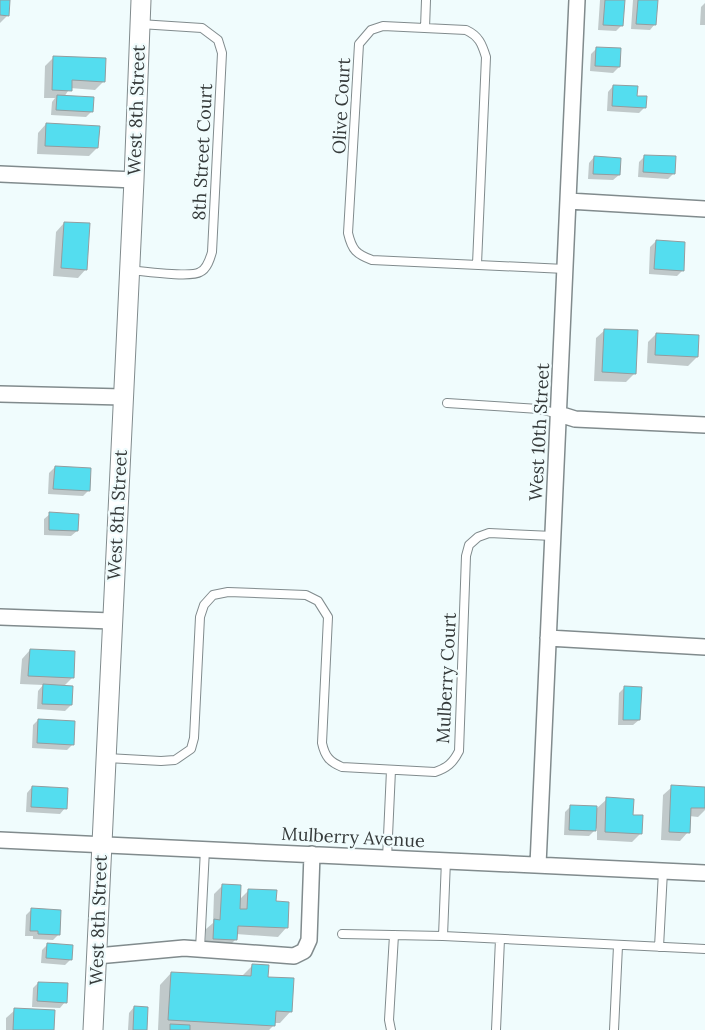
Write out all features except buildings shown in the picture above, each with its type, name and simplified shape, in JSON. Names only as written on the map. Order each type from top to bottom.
[{"type":"street","name":"West 8th Street","points":[[94,1030],[134,180],[140,0]]},
{"type":"street","name":"West 10th Street","points":[[538,865],[577,0]]},
{"type":"street","points":[[0,174],[134,180]]},
{"type":"street","points":[[568,201],[705,209]]},
{"type":"street","points":[[0,394],[123,397]]},
{"type":"street","points":[[558,414],[575,419],[705,425]]},
{"type":"street","points":[[0,617],[112,621]]},
{"type":"street","points":[[548,638],[705,646]]},
{"type":"street","name":"Mulberry Avenue","points":[[0,840],[705,873]]},
{"type":"street","points":[[96,956],[184,948],[294,956],[304,951],[309,940],[312,854]]},
{"type":"lane","points":[[425,28],[426,0]]},
{"type":"lane","name":"8th Street Court","points":[[129,270],[190,274],[201,272],[208,263],[212,252],[222,52],[218,40],[202,28],[140,24]]},
{"type":"lane","name":"Olive Court","points":[[477,264],[486,57],[482,44],[475,34],[466,30],[383,26],[371,30],[359,44],[348,233],[351,246],[360,256],[372,260],[565,269]]},
{"type":"lane","points":[[447,403],[539,409],[558,414]]},
{"type":"lane","name":"Mulberry Court","points":[[106,758],[175,760],[191,749],[194,738],[200,617],[204,604],[213,595],[238,592],[306,596],[318,601],[328,617],[322,744],[324,754],[331,763],[342,767],[435,772],[447,768],[454,761],[459,751],[466,556],[470,545],[478,537],[489,533],[553,536]]},
{"type":"lane","points":[[387,858],[391,770]]},
{"type":"lane","points":[[200,949],[205,849]]},
{"type":"lane","points":[[443,936],[446,860]]},
{"type":"lane","points":[[659,947],[664,871]]},
{"type":"lane","points":[[342,934],[443,936],[705,949]]},
{"type":"lane","points":[[391,1030],[389,1020],[394,936]]},
{"type":"lane","points":[[496,1030],[500,939]]},
{"type":"lane","points":[[614,1030],[618,946]]}]
